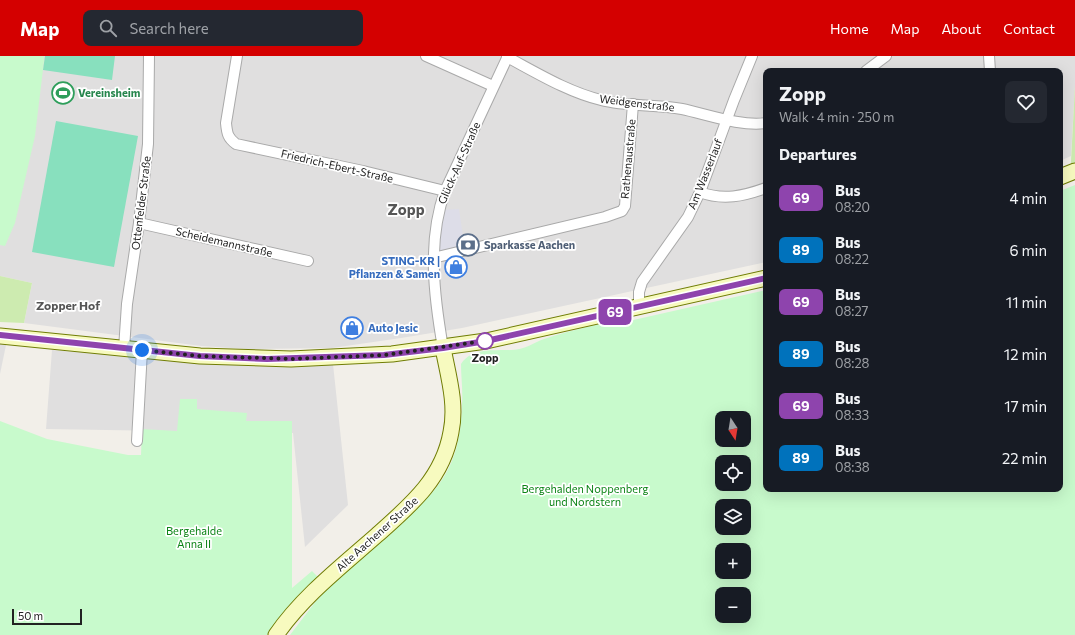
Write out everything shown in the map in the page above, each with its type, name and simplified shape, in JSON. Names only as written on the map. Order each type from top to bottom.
[{"type":"main road","points":[[1063,176],[1075,171]]},
{"type":"main road","points":[[0,336],[200,356],[291,359],[376,356],[443,348],[497,338],[763,279]]},
{"type":"main road","name":"Alte Aachener Straße","points":[[276,635],[298,608],[410,506],[433,478],[446,453],[452,431],[453,407],[443,348]]},
{"type":"street","name":"Ottenfelder Straße","points":[[124,349],[127,304],[139,223],[148,144],[149,56]]},
{"type":"street","name":"Friedrich-Ebert-Straße","points":[[237,56],[226,123],[229,139],[236,144],[363,171],[445,191]]},
{"type":"street","points":[[426,56],[493,86]]},
{"type":"street","name":"Am Wasserlauf","points":[[639,306],[639,292],[642,282],[688,217],[700,192],[726,119],[752,56]]},
{"type":"street","points":[[870,68],[886,56]]},
{"type":"street","points":[[990,56],[990,68]]},
{"type":"street","name":"Glück-Auf-Straße","points":[[443,348],[436,299],[433,258],[434,239],[439,210],[445,191],[507,57]]},
{"type":"street","name":"Weidgenstraße","points":[[507,57],[574,92],[602,100],[674,107],[726,119],[751,123],[763,123]]},
{"type":"street","name":"Rathenaustraße","points":[[433,258],[604,217],[622,211],[625,206],[633,104]]},
{"type":"street","points":[[700,192],[710,196],[732,197],[749,195],[763,189]]},
{"type":"street","name":"Scheidemannstraße","points":[[139,223],[308,261]]},
{"type":"street","points":[[137,441],[142,350]]},
{"type":"shaded area","points":[[33,56],[1075,56],[1071,156],[1063,160],[1063,68],[763,68],[763,263],[462,328],[332,348],[246,349],[201,346],[24,323],[32,283],[0,276],[0,246]]},
{"type":"shaded area","points":[[459,209],[465,250],[433,258],[439,210]]},
{"type":"shaded area","points":[[0,344],[6,345],[0,374]]},
{"type":"shaded area","points":[[52,350],[200,362],[333,364],[348,505],[305,547],[293,433],[46,429]]},
{"type":"green space","points":[[0,56],[44,56],[35,136],[15,223],[5,246],[0,245]]},
{"type":"green space","points":[[45,56],[115,56],[112,80],[43,70]]},
{"type":"green space","points":[[1075,85],[1075,179],[1070,181]]},
{"type":"green space","points":[[56,121],[138,136],[114,267],[32,252]]},
{"type":"green space","name":"Bergehalden Noppenberg und Nordstern","points":[[1075,185],[1075,635],[290,635],[316,601],[336,580],[427,498],[444,477],[450,466],[458,443],[462,399],[461,364],[466,359],[478,352],[521,348],[554,336],[627,317],[629,321],[763,291],[763,492],[1063,492],[1063,190]]},
{"type":"green space","points":[[0,276],[32,283],[24,323],[0,322]]},
{"type":"green space","name":"Bergehalde Anna II","points":[[180,399],[197,399],[197,409],[247,413],[246,421],[292,421],[292,588],[312,571],[318,577],[293,604],[272,635],[0,635],[0,421],[47,439],[128,455],[141,455],[142,429],[177,431]]},
{"type":"bus line","name":"69","points":[[0,335],[200,356],[267,359],[376,356],[486,341],[763,279]]},
{"type":"place","name":"Vereinsheim","points":[[63,93]]},
{"type":"place","name":"Sparkasse Aachen","points":[[468,245]]},
{"type":"place","name":"STING-KR | Pflanzen & Samen","points":[[456,267]]},
{"type":"place","name":"Auto Jesic","points":[[352,328]]},
{"type":"place","name":"Zopp","points":[[485,341]]},
{"type":"district","name":"Zopp","points":[[406,210]]},
{"type":"district","name":"Zopper Hof","points":[[68,306]]},
{"type":"route","points":[[142,350],[200,356],[291,359],[376,356],[443,348],[485,341]]}]
